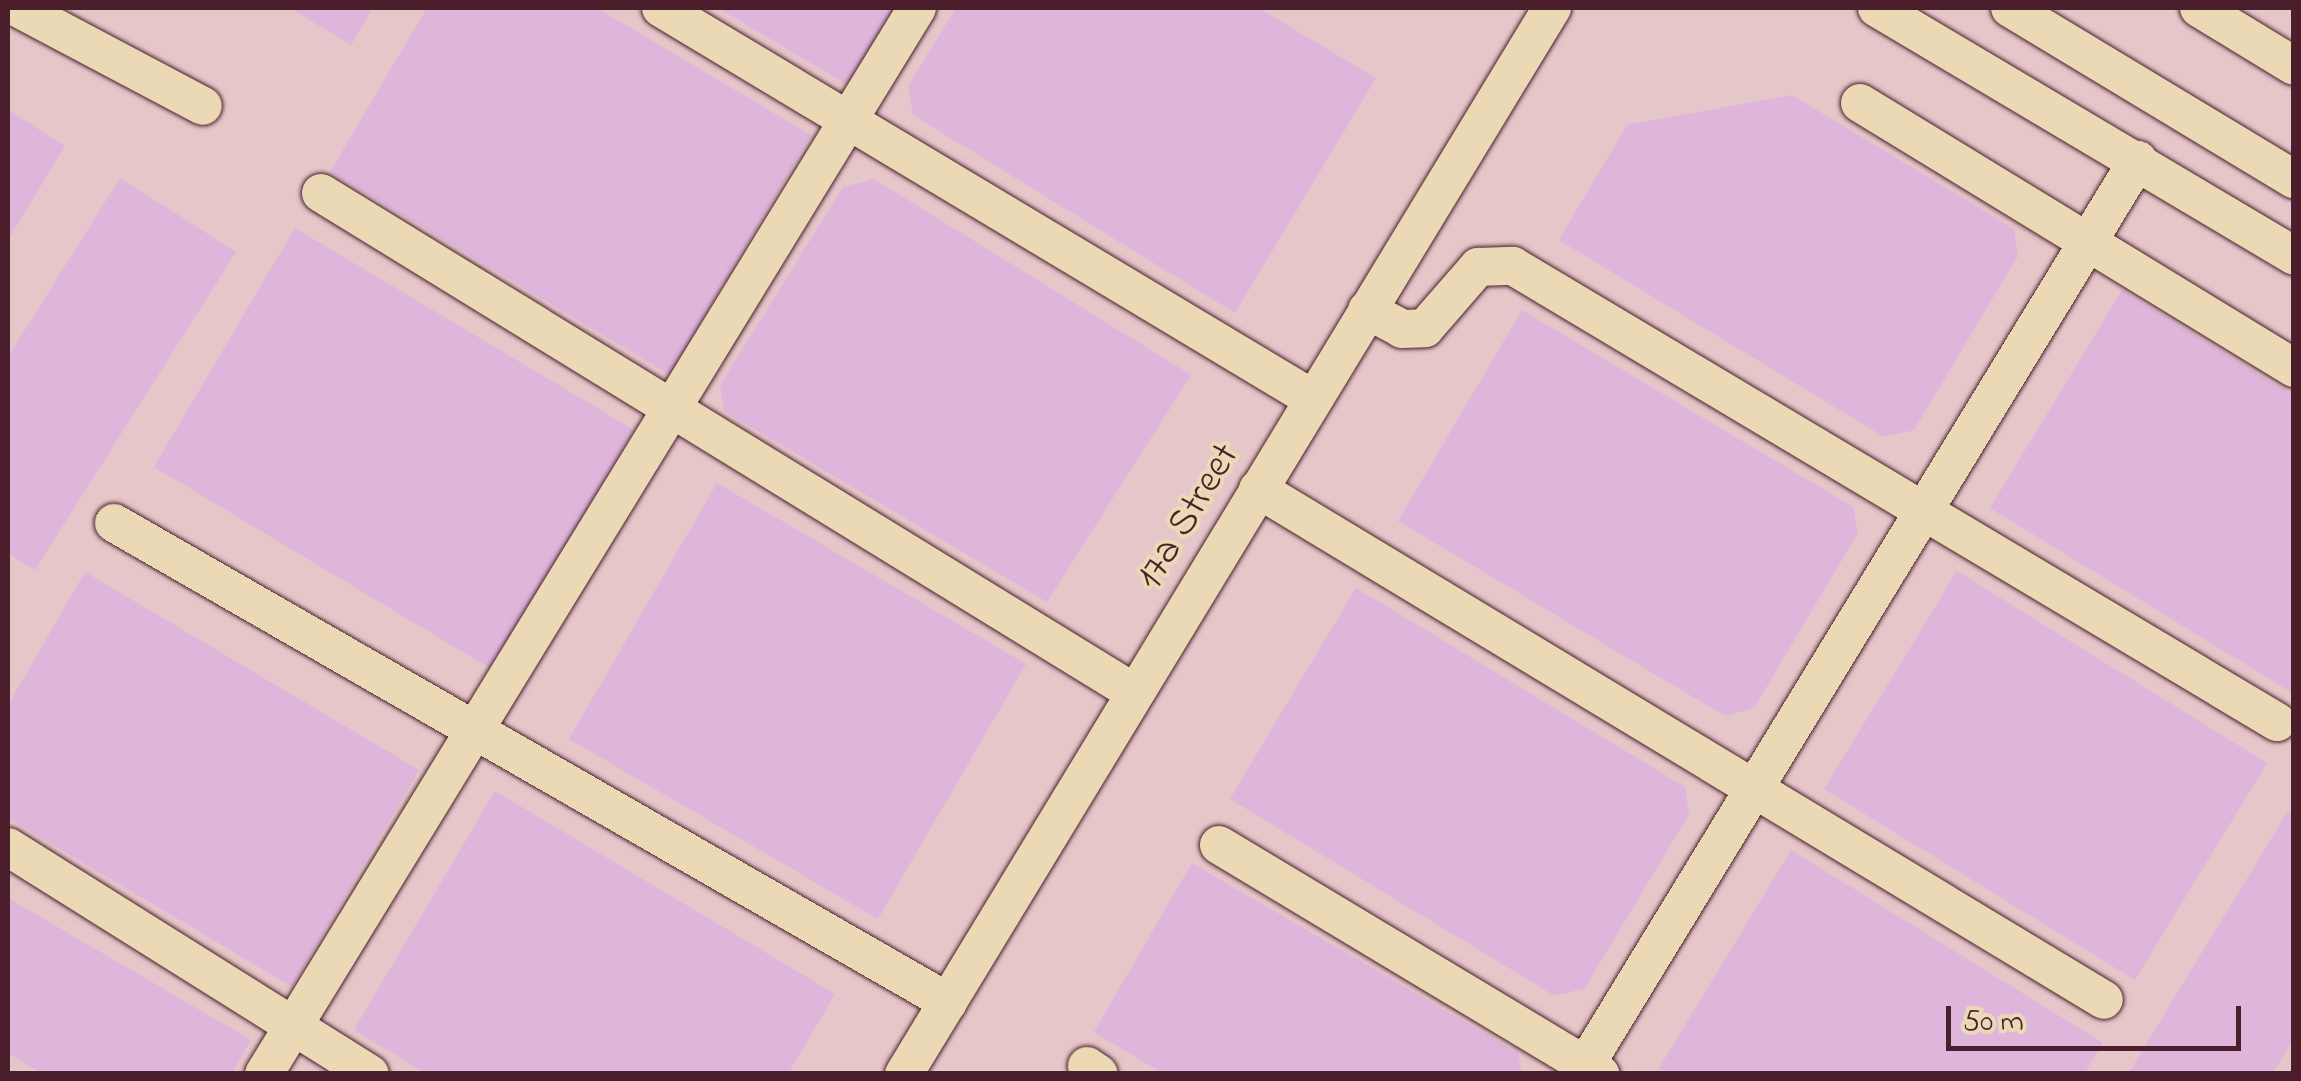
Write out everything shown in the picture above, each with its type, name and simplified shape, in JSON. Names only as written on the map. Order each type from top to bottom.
[{"type":"street","points":[[18,8],[203,106]]},
{"type":"street","points":[[660,8],[1314,399]]},
{"type":"street","points":[[264,1074],[917,8]]},
{"type":"street","name":"17a Street","points":[[904,1074],[1552,8]]},
{"type":"street","points":[[1877,8],[2294,256]]},
{"type":"street","points":[[2010,8],[2294,179]]},
{"type":"street","points":[[2199,8],[2294,66]]},
{"type":"street","points":[[1860,103],[2294,368]]},
{"type":"street","points":[[1219,845],[1589,1071],[1755,788],[2138,160]]},
{"type":"street","points":[[321,193],[1135,693]]},
{"type":"street","points":[[1367,310],[1402,328],[1424,328],[1478,267],[1513,266],[2277,722]]},
{"type":"street","points":[[1258,488],[2104,1000]]},
{"type":"street","points":[[114,523],[948,1002]]},
{"type":"street","points":[[8,846],[370,1074]]},
{"type":"shaded area","points":[[8,8],[2293,8],[2293,1073],[8,1073]]},
{"type":"building","points":[[290,8],[373,8],[351,45]]},
{"type":"building","points":[[427,8],[597,8],[811,135],[670,375],[330,172]]},
{"type":"building","points":[[718,8],[898,8],[851,87]]},
{"type":"building","points":[[956,8],[1258,8],[1376,78],[1235,313],[913,115],[908,87]]},
{"type":"building","points":[[1792,95],[2014,229],[2018,256],[1914,430],[1884,437],[1559,240],[1627,125]]},
{"type":"building","points":[[8,110],[65,146],[8,240]]},
{"type":"building","points":[[120,178],[236,252],[35,570],[8,553],[8,357]]},
{"type":"building","points":[[874,179],[1191,375],[1047,602],[724,411],[720,385],[843,187]]},
{"type":"building","points":[[295,228],[634,430],[493,670],[154,467]]},
{"type":"building","points":[[2122,290],[2294,396],[2294,694],[1990,508]]},
{"type":"building","points":[[1522,310],[1853,507],[1858,533],[1754,708],[1725,716],[1398,521]]},
{"type":"building","points":[[717,483],[1026,664],[878,919],[569,739]]},
{"type":"building","points":[[1957,571],[2267,763],[2135,980],[1824,789]]},
{"type":"building","points":[[85,572],[419,770],[292,987],[8,818],[8,705]]},
{"type":"building","points":[[1356,588],[1685,787],[1689,814],[1585,988],[1555,996],[1230,799]]},
{"type":"building","points":[[495,791],[835,994],[788,1074],[427,1074],[354,1030]]},
{"type":"building","points":[[2288,811],[2294,815],[2294,1038],[2272,1074],[2128,1074]]},
{"type":"building","points":[[1791,850],[2103,1043],[2084,1074],[1668,1074],[1659,1068]]},
{"type":"building","points":[[1192,863],[1518,1053],[1522,1074],[1164,1074],[1094,1032]]},
{"type":"building","points":[[8,898],[251,1040],[232,1074],[43,1074],[8,1053]]}]
